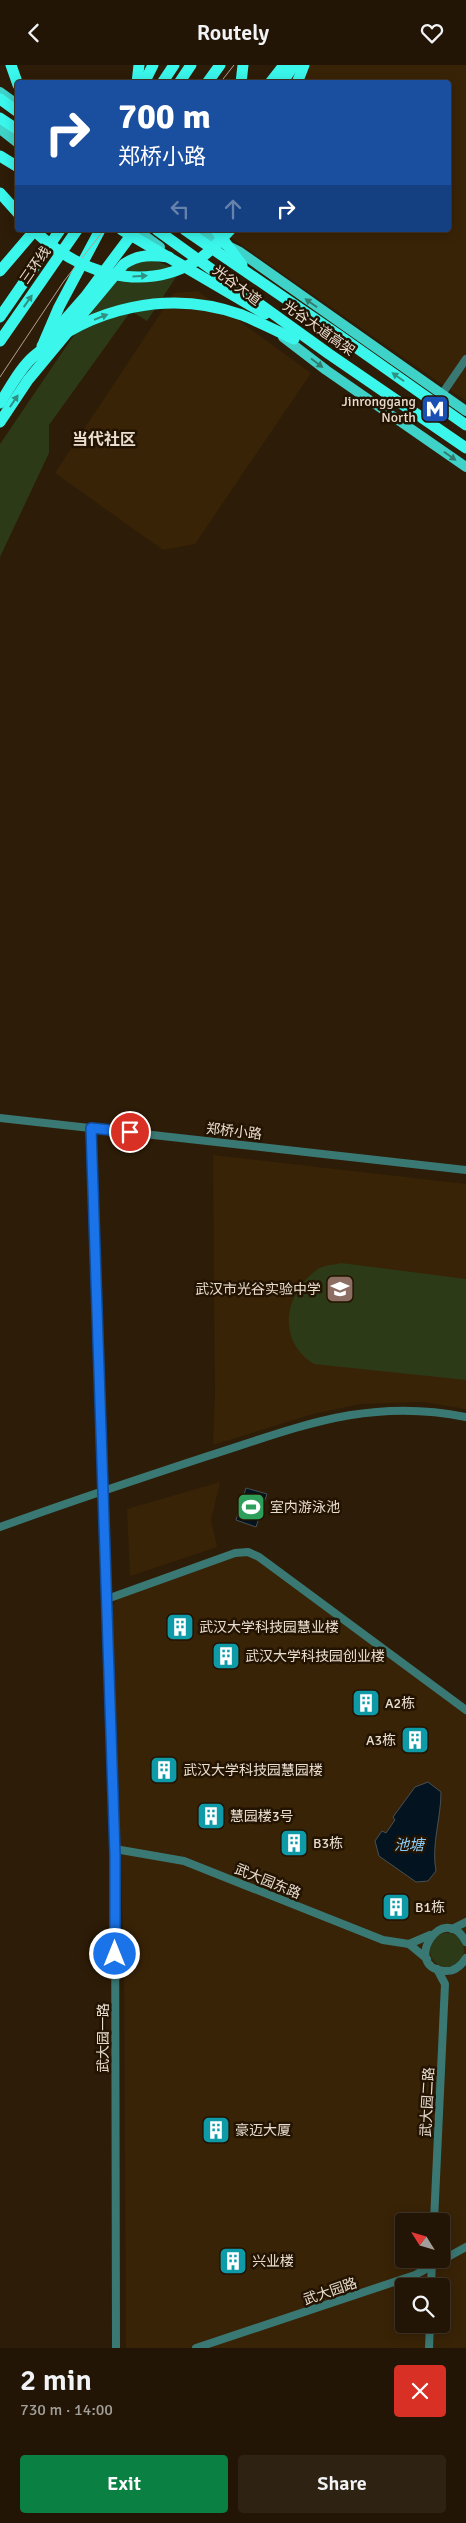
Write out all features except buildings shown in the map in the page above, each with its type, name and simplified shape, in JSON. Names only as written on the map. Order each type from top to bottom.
[{"type":"highway","points":[[11,65],[16,80]]},
{"type":"highway","points":[[136,80],[139,65]]},
{"type":"highway","points":[[145,80],[151,65]]},
{"type":"highway","points":[[164,80],[174,65]]},
{"type":"highway","points":[[181,80],[191,65]]},
{"type":"highway","points":[[209,80],[220,65]]},
{"type":"highway","points":[[241,80],[243,65]]},
{"type":"highway","points":[[272,80],[284,65]]},
{"type":"highway","points":[[284,80],[294,65]]},
{"type":"highway","points":[[298,80],[304,65]]},
{"type":"highway","points":[[0,99],[15,110]]},
{"type":"highway","points":[[0,118],[15,128]]},
{"type":"highway","points":[[0,157],[15,165]]},
{"type":"highway","points":[[0,193],[15,210]]},
{"type":"highway","points":[[0,271],[33,232]]},
{"type":"highway","points":[[37,232],[58,251],[78,263],[122,277],[159,275],[195,262],[211,251],[228,232]]},
{"type":"highway","points":[[0,307],[51,232]]},
{"type":"highway","name":"三环线","points":[[0,317],[59,232]]},
{"type":"highway","name":"三环线","points":[[0,341],[76,232]]},
{"type":"highway","points":[[28,380],[59,307],[99,232]]},
{"type":"highway","points":[[125,232],[250,307],[291,326]]},
{"type":"highway","points":[[0,403],[33,357],[85,297],[134,232]]},
{"type":"highway","name":"光谷大道高架","points":[[159,232],[329,354],[466,448]]},
{"type":"highway","name":"光谷大道高架","points":[[188,232],[338,334],[466,425]]},
{"type":"highway","points":[[218,232],[251,276]]},
{"type":"highway","points":[[0,422],[28,380],[124,264],[133,259],[148,255],[174,257]]},
{"type":"highway","points":[[33,357],[82,324],[124,307],[182,302],[240,315],[329,354]]},
{"type":"main road","points":[[138,80],[151,65]]},
{"type":"main road","points":[[0,92],[15,103]]},
{"type":"main road","points":[[0,129],[15,141]]},
{"type":"main road","name":"光谷大道","points":[[139,232],[205,278],[326,370],[466,467]]},
{"type":"main road","name":"光谷大道","points":[[200,232],[240,253],[466,411]]},
{"type":"street","points":[[442,394],[466,359]]},
{"type":"street","name":"郑桥小路","points":[[0,1118],[466,1170]]},
{"type":"street","name":"武大园一路","points":[[91,1128],[115,1849],[116,2348]]},
{"type":"street","points":[[0,1527],[104,1490],[317,1421],[363,1411],[424,1409],[466,1417]]},
{"type":"street","points":[[107,1599],[235,1553],[248,1552],[259,1557],[466,1710]]},
{"type":"street","name":"武大园东路","points":[[115,1849],[184,1861],[358,1931],[383,1940],[409,1944]]},
{"type":"street","points":[[466,1921],[452,1929],[438,1930],[409,1944],[437,1969],[445,1984],[466,1958]]},
{"type":"street","points":[[452,1929],[458,1932],[466,1942]]},
{"type":"street","points":[[427,1959],[426,1945],[432,1934]]},
{"type":"street","points":[[437,1969],[444,1971],[457,1968]]},
{"type":"street","name":"武大园二路","points":[[434,2213],[445,1984]]},
{"type":"street","name":"武大园路","points":[[450,2255],[466,2247]]},
{"type":"street","name":"武大园路","points":[[196,2348],[406,2278],[423,2268]]},
{"type":"street","points":[[429,2348],[430,2333]]},
{"type":"shaded area","points":[[289,65],[466,65],[466,401],[223,232],[451,232],[451,80],[278,80]]},
{"type":"shaded area","points":[[198,291],[311,373],[195,544],[163,550],[55,473],[174,293]]},
{"type":"shaded area","name":"武汉市光谷实验中学","points":[[213,1155],[466,1184],[466,1409],[423,1402],[360,1404],[313,1414],[213,1445],[215,1395]]},
{"type":"shaded area","points":[[220,1482],[211,1520],[217,1547],[130,1576],[127,1509]]},
{"type":"shaded area","points":[[250,1555],[257,1558],[466,1710],[466,2348],[126,2348],[124,1962],[112,1607],[118,1596],[238,1556]]},
{"type":"green space","points":[[150,258],[180,271],[147,321],[131,311],[49,425],[49,453],[0,557],[0,444],[72,338],[126,268]]},
{"type":"green space","points":[[341,1263],[466,1279],[466,1380],[314,1364],[302,1354],[294,1342],[290,1330],[289,1317],[292,1303],[307,1279],[318,1269]]},
{"type":"green space","points":[[447,1933],[454,1934],[459,1938],[463,1943],[463,1957],[459,1962],[454,1966],[447,1967],[440,1966],[435,1962],[431,1957],[430,1950],[431,1943],[435,1938],[440,1934]]},
{"type":"water","name":"室内游泳池","points":[[246,1488],[267,1494],[256,1527],[236,1520]]},
{"type":"water","name":"池塘","points":[[428,1782],[441,1792],[435,1842],[436,1871],[428,1881],[416,1882],[379,1856],[375,1841],[382,1831],[386,1833],[395,1820],[393,1817],[415,1787]]},
{"type":"tram line","points":[[222,80],[234,65]]},
{"type":"tram line","points":[[0,377],[64,281],[102,232]]},
{"type":"place","name":"Jinronggang North","points":[[435,409]]},
{"type":"place","name":"武汉市光谷实验中学","points":[[340,1289]]},
{"type":"place","name":"室内游泳池","points":[[251,1507]]},
{"type":"place","name":"武汉大学科技园慧业楼","points":[[180,1627]]},
{"type":"place","name":"武汉大学科技园创业楼","points":[[226,1656]]},
{"type":"place","name":"A2栋","points":[[366,1703]]},
{"type":"place","name":"A3栋","points":[[415,1740]]},
{"type":"place","name":"武汉大学科技园慧园楼","points":[[164,1770]]},
{"type":"place","name":"慧园楼3号","points":[[211,1816]]},
{"type":"place","name":"B3栋","points":[[294,1843]]},
{"type":"place","name":"B1栋","points":[[396,1907]]},
{"type":"place","name":"豪迈大厦","points":[[216,2130]]},
{"type":"place","name":"兴业楼","points":[[233,2261]]},
{"type":"district","name":"当代社区","points":[[104,439]]},
{"type":"route","points":[[115,1954],[115,1855],[91,1128],[130,1132]]}]
